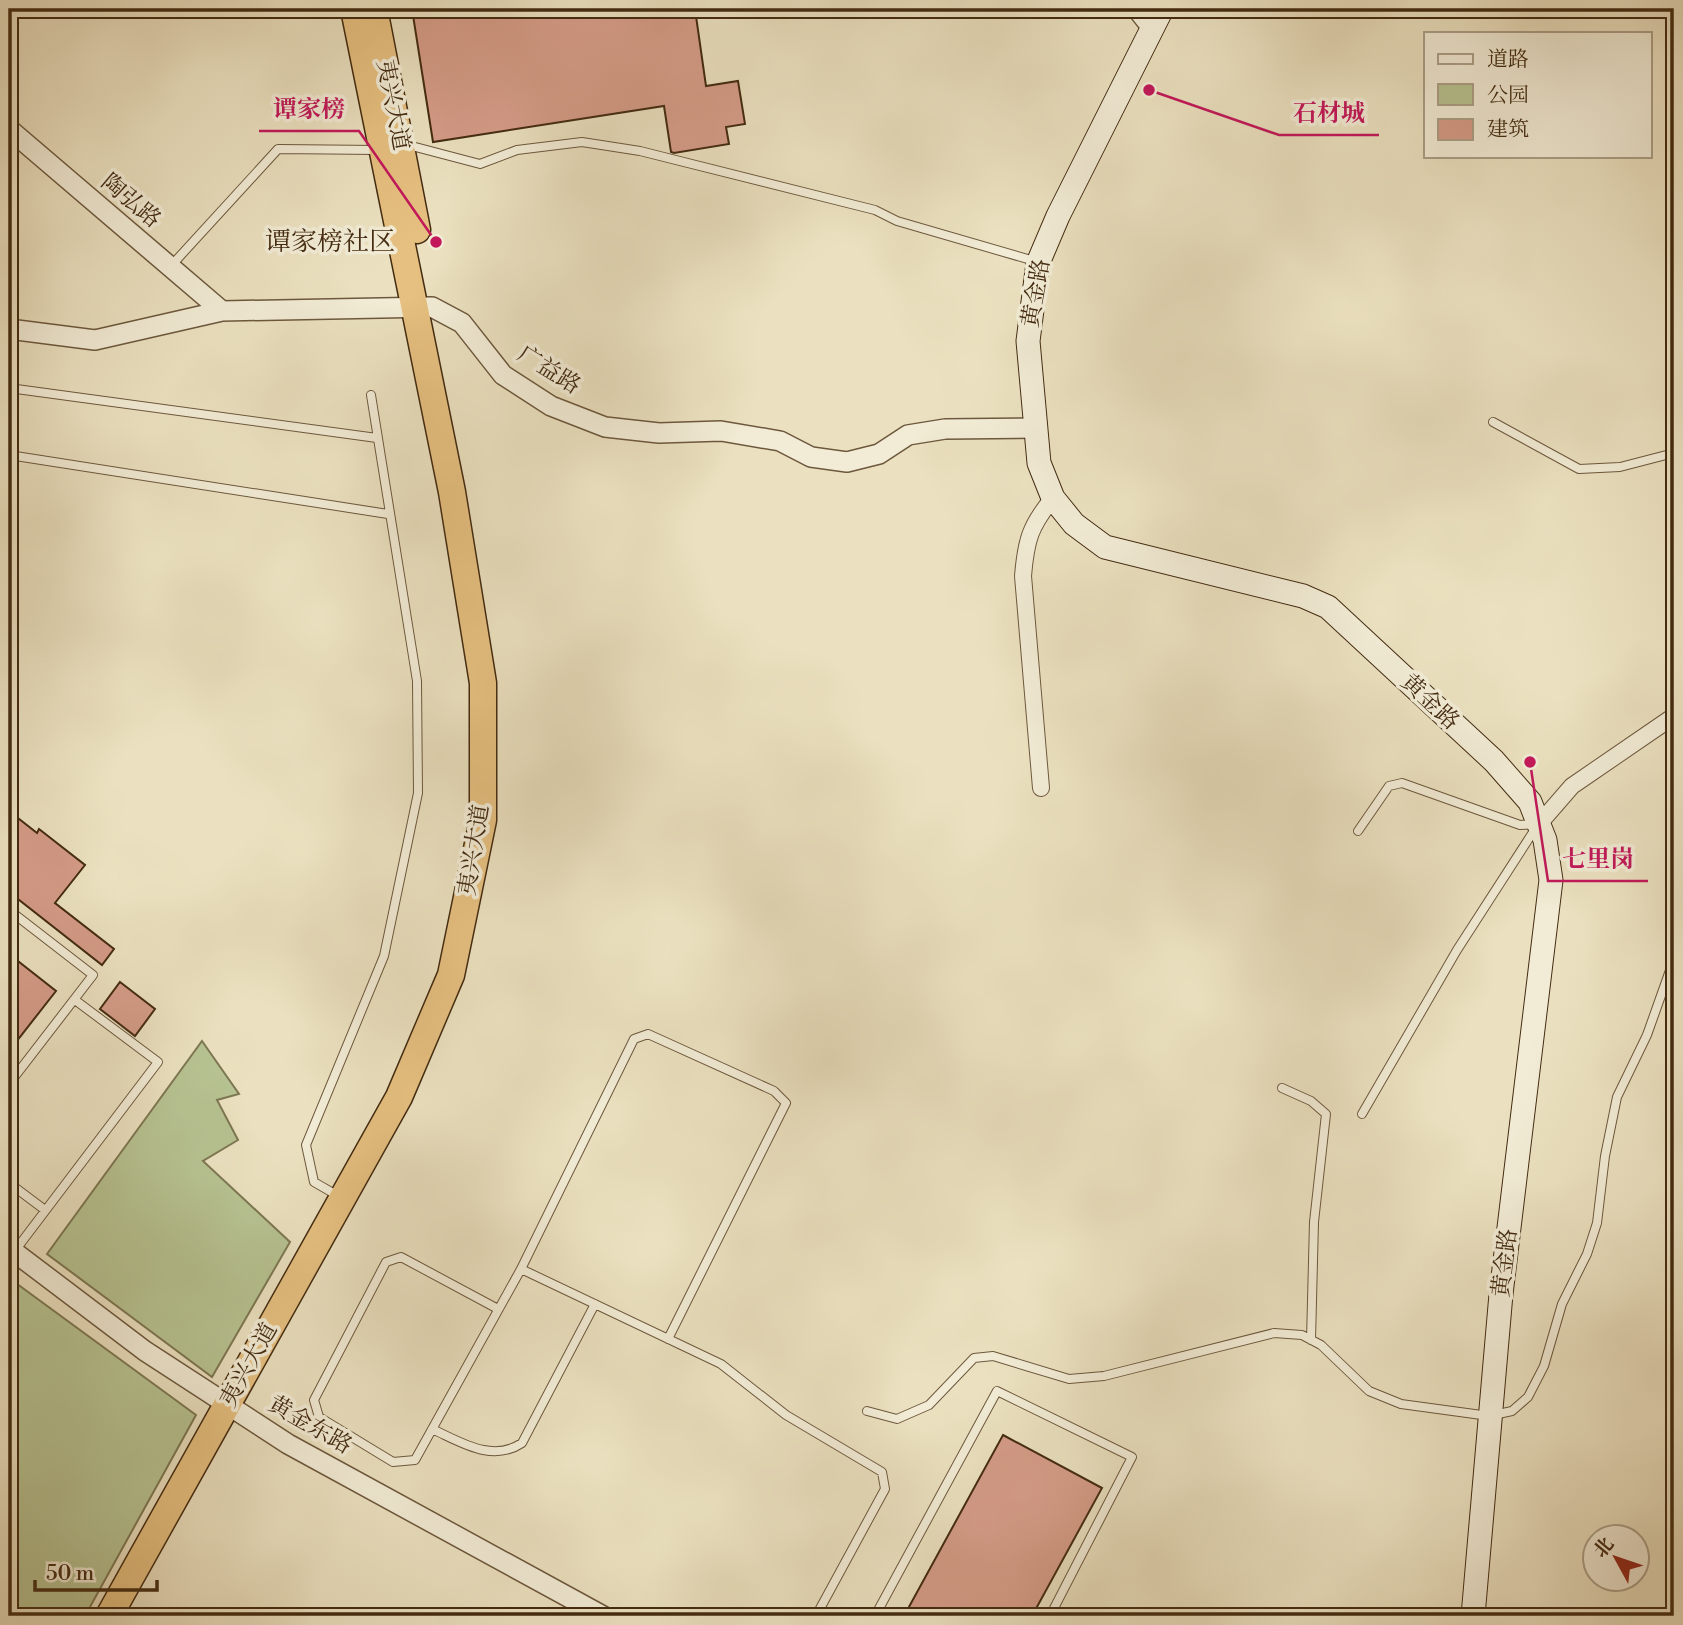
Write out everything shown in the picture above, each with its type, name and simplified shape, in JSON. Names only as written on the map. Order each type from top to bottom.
[{"type":"highway","name":"夷兴大道","points":[[354,9],[392,147]]},
{"type":"highway","name":"夷兴大道","points":[[109,1616],[413,1104],[466,979],[498,822],[498,682],[467,489],[424,308],[392,147],[374,9]]},
{"type":"highway","name":"夷兴大道","points":[[126,1616],[342,1199],[399,1097],[451,975],[483,820],[483,683],[424,308]]},
{"type":"main road","name":"黄金路","points":[[1157,18],[1058,216],[1038,263],[1028,341],[1039,463],[1053,498],[1074,524],[1105,547],[1303,596],[1328,607],[1494,761],[1530,802],[1545,840],[1551,880],[1501,1294],[1473,1616]]},
{"type":"street","points":[[1137,9],[1157,18]]},
{"type":"street","name":"陶弘路","points":[[9,129],[222,311]]},
{"type":"street","name":"广益路","points":[[9,329],[94,340],[222,311],[424,308],[462,323],[503,375],[551,406],[605,427],[659,433],[721,431],[779,442],[811,457],[847,462],[879,454],[908,435],[945,429],[1036,428]]},
{"type":"street","points":[[1041,788],[1023,576],[1026,543],[1034,521],[1053,498]]},
{"type":"street","points":[[1539,824],[1572,786],[1674,716]]},
{"type":"street","name":"黄金东路","points":[[11,1250],[145,1351],[288,1444],[603,1616]]},
{"type":"lane","points":[[170,267],[278,149],[392,147],[480,164],[517,150],[582,142],[640,150],[862,207],[897,221],[1038,263]]},
{"type":"lane","points":[[9,388],[377,438]]},
{"type":"lane","points":[[342,1199],[314,1182],[306,1146],[384,956],[418,793],[417,681],[388,514],[371,395]]},
{"type":"lane","points":[[1493,422],[1579,469],[1620,467],[1674,453]]},
{"type":"lane","points":[[9,455],[388,514]]},
{"type":"lane","points":[[1358,831],[1389,786],[1402,783],[1520,825],[1539,824]]},
{"type":"lane","points":[[1362,1114],[1457,950],[1539,824]]},
{"type":"lane","points":[[9,910],[93,975],[9,1084]]},
{"type":"lane","points":[[867,1411],[897,1419],[929,1405],[974,1358],[993,1356],[1069,1379],[1104,1376],[1274,1333],[1302,1335],[1311,1339],[1321,1345],[1369,1391],[1402,1404],[1489,1416],[1512,1412],[1528,1397],[1545,1366],[1562,1304],[1587,1254],[1597,1223],[1605,1156],[1617,1097],[1647,1035],[1674,959]]},
{"type":"lane","points":[[11,1250],[45,1210],[158,1062],[75,1000]]},
{"type":"lane","points":[[498,1309],[401,1257],[386,1262],[314,1400],[319,1417],[393,1462],[415,1460],[521,1269],[634,1039],[648,1034],[774,1091],[786,1103],[668,1339]]},
{"type":"lane","points":[[1282,1088],[1311,1101],[1326,1114],[1314,1222],[1311,1339]]},
{"type":"lane","points":[[9,1183],[45,1210]]},
{"type":"lane","points":[[521,1269],[721,1364],[786,1415],[882,1472],[885,1489],[816,1616]]},
{"type":"lane","points":[[432,1429],[488,1453],[511,1450],[522,1443],[595,1304]]},
{"type":"lane","points":[[875,1616],[997,1391],[1132,1457],[1051,1616]]},
{"type":"green space","points":[[202,1041],[239,1094],[217,1100],[238,1140],[203,1161],[290,1242],[212,1377],[47,1254]]},
{"type":"green space","points":[[9,1278],[196,1415],[85,1616],[9,1616]]},
{"type":"building","points":[[412,9],[695,9],[706,86],[738,81],[745,124],[726,127],[729,144],[674,153],[671,152],[664,106],[433,142]]},
{"type":"building","points":[[9,811],[37,833],[39,829],[85,865],[55,903],[114,949],[102,965],[9,892]]},
{"type":"building","points":[[9,954],[56,991],[9,1051]]},
{"type":"building","points":[[120,982],[155,1009],[135,1036],[100,1009]]},
{"type":"building","points":[[1003,1435],[1102,1488],[1032,1616],[904,1616]]},
{"type":"place","name":"石材城","points":[[1149,90]]},
{"type":"place","name":"谭家榜","points":[[436,242]]},
{"type":"place","name":"七里岗","points":[[1530,762]]},
{"type":"district","name":"谭家榜社区","points":[[330,242]]}]
